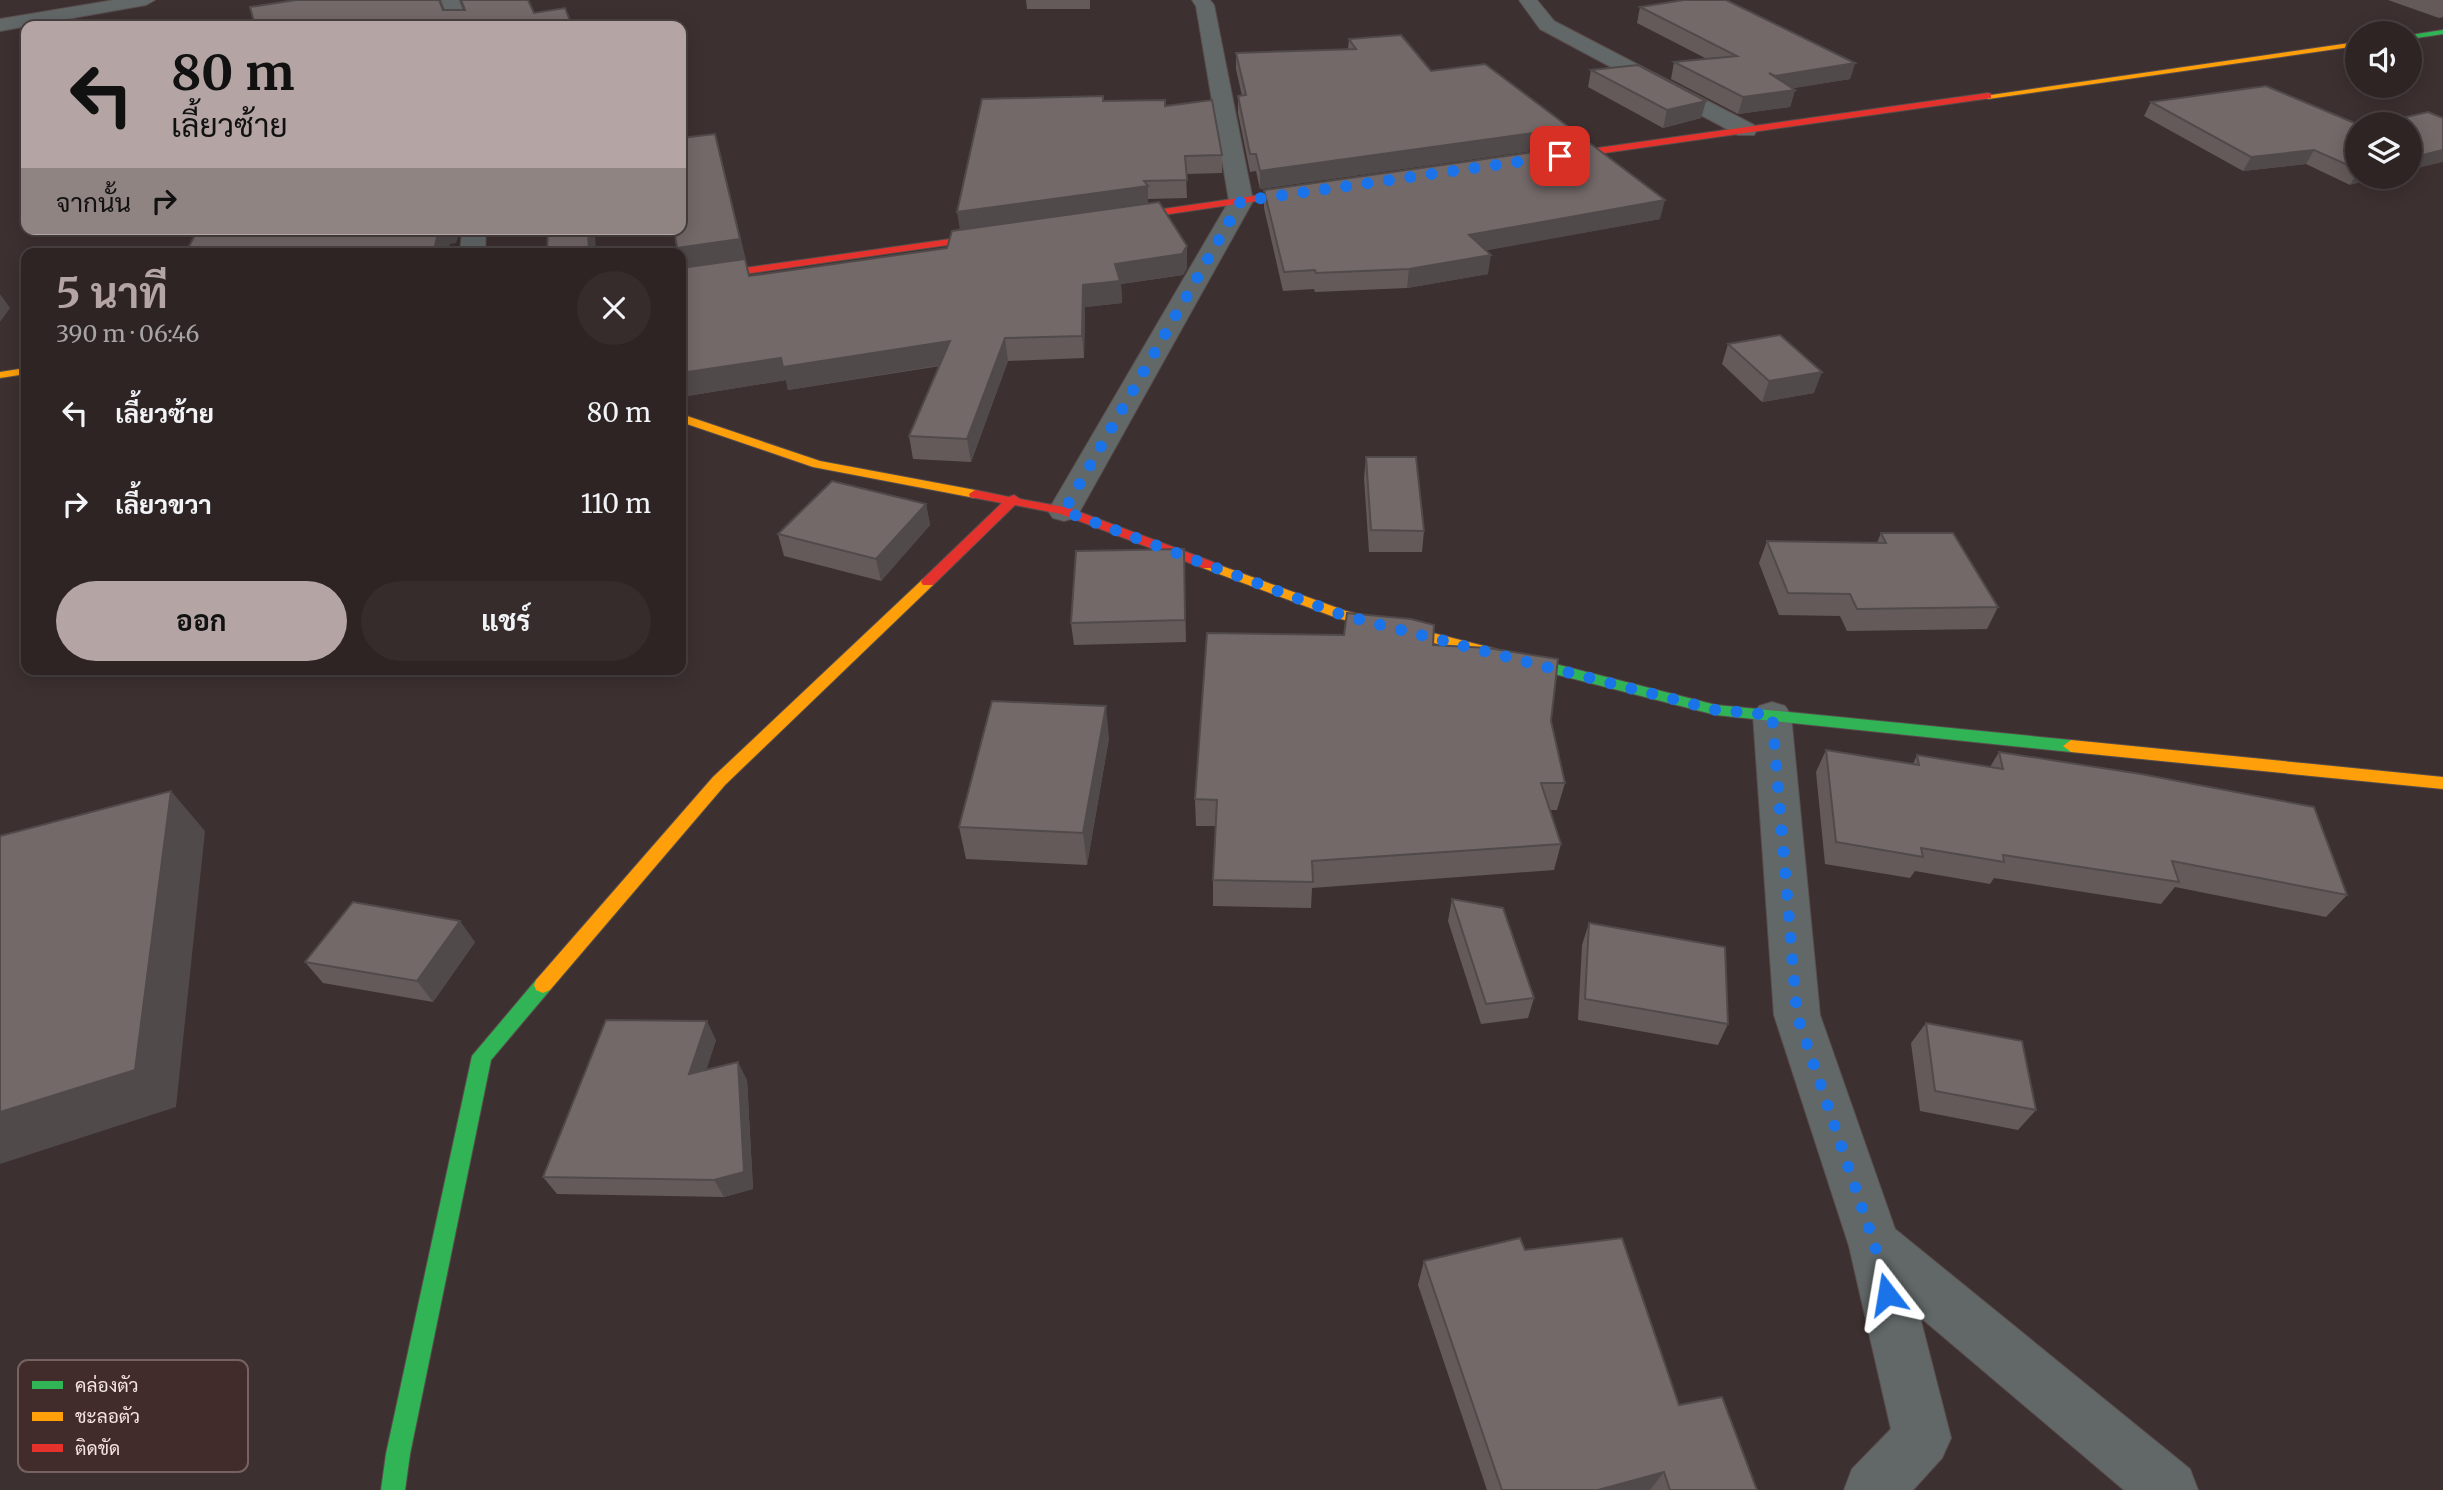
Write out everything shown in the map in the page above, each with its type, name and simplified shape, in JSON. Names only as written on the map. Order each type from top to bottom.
[{"type":"street","points":[[23,21],[146,0]]},
{"type":"street","points":[[450,0],[458,21]]},
{"type":"street","points":[[1064,511],[1241,201],[1205,5],[1201,0]]},
{"type":"street","points":[[1528,0],[1547,25],[1746,130]]},
{"type":"street","points":[[0,25],[21,21]]},
{"type":"street","points":[[2422,36],[2442,33]]},
{"type":"street","points":[[1528,160],[2345,46]]},
{"type":"street","points":[[1104,220],[1336,187]]},
{"type":"street","points":[[686,278],[1022,232]]},
{"type":"street","points":[[0,375],[21,372]]},
{"type":"street","points":[[686,420],[817,464],[1014,499],[1064,511],[1342,615],[1716,710],[2443,783]]},
{"type":"street","points":[[393,1490],[398,1454],[482,1056],[719,781],[1014,499]]},
{"type":"street","points":[[1772,715],[1797,1015],[1875,1246],[1922,1438],[1873,1490]]},
{"type":"street","points":[[1875,1246],[2169,1490]]},
{"type":"building","points":[[296,0],[439,0],[443,10],[465,10],[461,0],[528,0],[534,13],[565,8],[570,21],[254,21],[250,7]]},
{"type":"building","points":[[1684,0],[1726,0],[1855,63],[1775,76],[1769,73],[1795,90],[1743,97],[1674,62],[1737,56],[1640,7]]},
{"type":"building","points":[[1401,35],[1431,71],[1485,64],[1570,128],[1260,171],[1256,154],[1250,154],[1238,96],[1246,95],[1236,53],[1356,49],[1349,39]]},
{"type":"building","points":[[1638,65],[1706,101],[1667,110],[1591,70]]},
{"type":"building","points":[[2266,86],[2345,119],[2345,164],[2314,150],[2251,157],[2151,102]]},
{"type":"building","points":[[1103,96],[1103,101],[1165,100],[1165,106],[1212,100],[1222,155],[1185,156],[1187,180],[1144,181],[1148,186],[957,212],[982,99]]},
{"type":"building","points":[[2428,112],[2443,118],[2443,150],[2422,155],[2422,113]]},
{"type":"building","points":[[715,134],[740,239],[677,248],[675,235],[686,235],[686,137]]},
{"type":"building","points":[[1591,144],[1665,200],[1469,235],[1491,255],[1409,269],[1284,272],[1264,190]]},
{"type":"building","points":[[1159,202],[1187,246],[1182,254],[1115,264],[1120,281],[1083,285],[1082,336],[1005,338],[967,439],[909,436],[950,341],[783,367],[781,358],[686,372],[686,267],[745,259],[749,276],[947,248],[952,231]]},
{"type":"building","points":[[195,235],[438,235],[434,248],[188,248]]},
{"type":"building","points":[[548,235],[588,235],[589,248],[547,248]]},
{"type":"building","points":[[1780,335],[1822,372],[1769,381],[1728,344]]},
{"type":"building","points":[[1366,457],[1416,457],[1424,531],[1371,530]]},
{"type":"building","points":[[832,481],[926,504],[876,559],[778,534]]},
{"type":"building","points":[[1881,533],[1953,533],[1998,607],[1857,609],[1850,594],[1788,593],[1767,541],[1886,543]]},
{"type":"building","points":[[1184,549],[1185,620],[1071,623],[1076,551]]},
{"type":"building","points":[[1347,613],[1411,619],[1434,625],[1433,645],[1488,648],[1558,659],[1551,721],[1565,783],[1541,783],[1561,844],[1312,861],[1313,882],[1213,880],[1217,800],[1195,799],[1207,633],[1344,635]]},
{"type":"building","points":[[992,701],[1106,706],[1083,833],[959,827]]},
{"type":"building","points":[[1826,750],[1919,765],[1917,755],[2003,769],[1999,752],[2141,774],[2314,807],[2347,895],[2172,861],[2179,882],[2003,855],[2004,862],[1921,848],[1923,857],[1836,842]]},
{"type":"building","points":[[171,791],[135,1070],[0,1112],[0,836]]},
{"type":"building","points":[[1452,899],[1503,908],[1534,998],[1486,1004]]},
{"type":"building","points":[[353,902],[460,921],[417,981],[305,962]]},
{"type":"building","points":[[1589,923],[1725,947],[1728,1024],[1585,999]]},
{"type":"building","points":[[606,1020],[707,1021],[689,1074],[738,1062],[744,1172],[714,1180],[543,1177]]},
{"type":"building","points":[[1926,1023],[2022,1041],[2036,1110],[1935,1091]]},
{"type":"building","points":[[1520,1238],[1525,1250],[1622,1238],[1679,1405],[1722,1397],[1757,1490],[1670,1490],[1664,1472],[1598,1490],[1502,1490],[1424,1261]]},
{"type":"traffic: fast","points":[[2422,35],[2443,32]]},
{"type":"traffic: fast","points":[[1504,656],[1716,710],[2071,746]]},
{"type":"traffic: fast","points":[[393,1490],[398,1454],[482,1056],[543,985]]},
{"type":"traffic: slow","points":[[1988,96],[2345,46]]},
{"type":"traffic: slow","points":[[0,375],[21,372]]},
{"type":"traffic: slow","points":[[686,420],[817,464],[975,494]]},
{"type":"traffic: slow","points":[[1208,565],[1342,615],[1504,656]]},
{"type":"traffic: slow","points":[[543,985],[719,781],[928,582]]},
{"type":"traffic: slow","points":[[2071,746],[2443,783]]},
{"type":"traffic: jam","points":[[1548,158],[1988,96]]},
{"type":"traffic: jam","points":[[1115,219],[1315,190]]},
{"type":"traffic: jam","points":[[686,279],[1000,235]]},
{"type":"traffic: jam","points":[[975,494],[1064,511],[1208,565]]},
{"type":"traffic: jam","points":[[928,582],[1014,499]]},
{"type":"route","points":[[1560,156],[1241,201],[1064,511],[1342,615],[1716,710],[1772,715],[1797,1015],[1875,1246],[1887,1294]]}]
